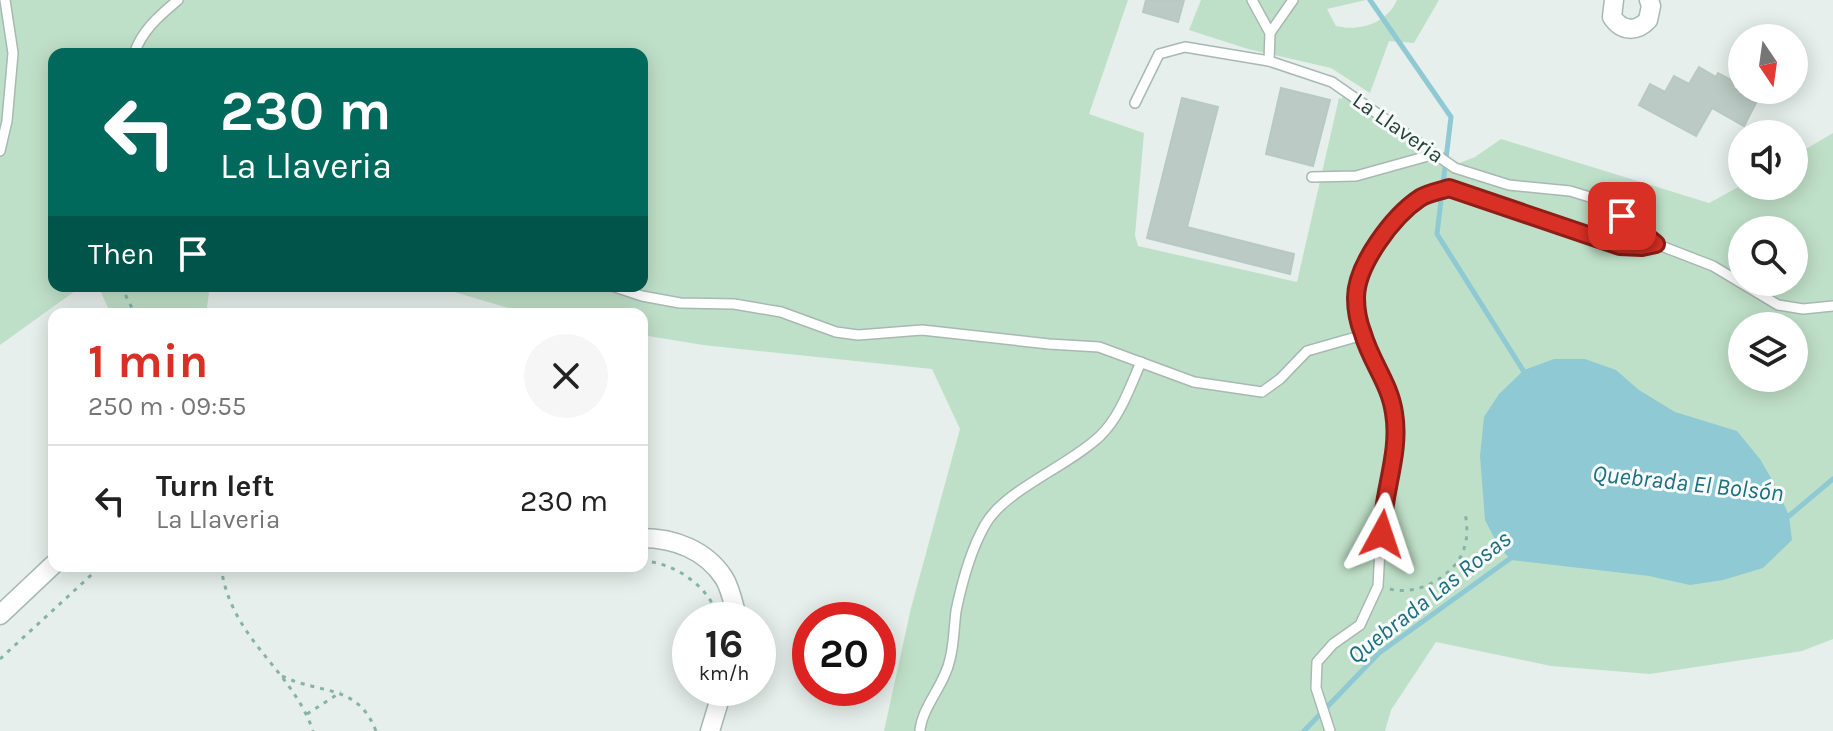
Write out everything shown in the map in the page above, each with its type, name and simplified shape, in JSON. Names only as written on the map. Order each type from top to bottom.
[{"type":"street","points":[[1614,0],[1612,17],[1622,27],[1630,29],[1648,20],[1651,13],[1649,0]]},
{"type":"street","points":[[648,538],[661,538],[695,549],[724,578],[732,602]]},
{"type":"street","points":[[0,615],[48,570]]},
{"type":"street","points":[[710,731],[718,706]]},
{"type":"lane","points":[[0,151],[7,121],[13,53],[5,0]]},
{"type":"lane","points":[[136,48],[154,20],[178,0]]},
{"type":"lane","points":[[1252,0],[1270,33],[1269,61]]},
{"type":"lane","points":[[1270,33],[1293,0]]},
{"type":"lane","name":"La Llaveria","points":[[1135,103],[1159,54],[1185,47],[1269,61],[1332,82],[1455,168],[1509,185],[1570,191],[1606,202],[1656,244],[1713,266],[1778,305],[1803,309],[1833,306]]},
{"type":"lane","points":[[1312,177],[1356,176],[1435,154]]},
{"type":"lane","points":[[1330,731],[1316,688],[1317,662],[1333,644],[1360,625],[1378,586],[1382,511],[1393,456],[1395,416],[1387,385],[1363,335],[1356,297],[1365,264],[1395,219],[1422,197],[1449,188],[1620,246],[1656,244]]},
{"type":"lane","points":[[630,292],[680,303],[734,304],[781,312],[836,332],[858,335],[922,330],[1099,347],[1194,382],[1262,392],[1272,387],[1307,351],[1363,335]]},
{"type":"lane","points":[[920,731],[921,719],[940,690],[950,660],[968,562],[986,522],[1018,491],[1066,463],[1101,435],[1122,405],[1141,362]]},
{"type":"path","points":[[1378,586],[1398,591],[1425,586],[1450,570],[1465,547],[1465,513]]},
{"type":"path","points":[[648,561],[687,576],[712,602]]},
{"type":"path","points":[[0,659],[94,572]]},
{"type":"path","points":[[223,572],[234,611],[255,646],[307,714],[313,731]]},
{"type":"path","points":[[280,675],[302,686],[341,692],[359,702],[376,731]]},
{"type":"path","points":[[307,714],[341,692]]},
{"type":"green space","points":[[0,0],[1128,0],[1089,114],[1144,133],[1135,235],[1138,246],[1297,282],[1339,98],[1342,99],[1343,95],[1410,139],[1446,168],[1475,157],[1501,139],[1709,203],[1728,193],[1728,200],[1808,200],[1808,148],[1833,133],[1833,639],[1802,651],[1650,674],[1551,666],[1436,642],[1391,710],[1385,731],[884,731],[889,706],[896,706],[896,676],[911,608],[960,429],[932,369],[703,345],[648,336],[648,308],[509,308],[454,292],[648,292],[648,48],[48,48],[48,292],[74,292],[0,345]]},
{"type":"green space","points":[[1201,0],[1366,0],[1327,9],[1336,26],[1354,28],[1380,20],[1397,0],[1439,0],[1414,43],[1389,41],[1370,93],[1331,68],[1248,49],[1189,30]]},
{"type":"green space","points":[[101,292],[209,292],[207,308],[108,308]]},
{"type":"water","points":[[1554,359],[1585,359],[1616,370],[1639,390],[1675,412],[1737,431],[1760,459],[1778,490],[1789,516],[1792,540],[1763,568],[1723,580],[1690,585],[1649,576],[1511,560],[1499,547],[1485,520],[1480,456],[1484,417],[1499,394],[1524,370]]},
{"type":"building","points":[[1146,0],[1184,0],[1178,22],[1143,12]]},
{"type":"building","points":[[1699,67],[1716,77],[1718,73],[1728,78],[1728,104],[1755,104],[1747,120],[1733,120],[1712,108],[1696,136],[1639,105],[1650,84],[1665,92],[1674,76],[1689,84]]},
{"type":"building","points":[[1281,88],[1330,100],[1313,166],[1266,154]]},
{"type":"building","points":[[1182,98],[1218,107],[1187,227],[1294,254],[1290,274],[1147,238]]},
{"type":"waterway","points":[[1370,0],[1451,117],[1437,234],[1526,375]]},
{"type":"waterway","name":"Quebrada El Bolsón","points":[[1783,515],[1789,516],[1833,479]]},
{"type":"waterway","name":"Quebrada Las Rosas","points":[[1304,731],[1379,653],[1515,555]]},
{"type":"route","points":[[1382,534],[1382,511],[1393,456],[1395,416],[1387,385],[1363,335],[1356,297],[1365,264],[1395,219],[1422,197],[1449,188],[1620,246],[1656,244],[1622,216]]}]
